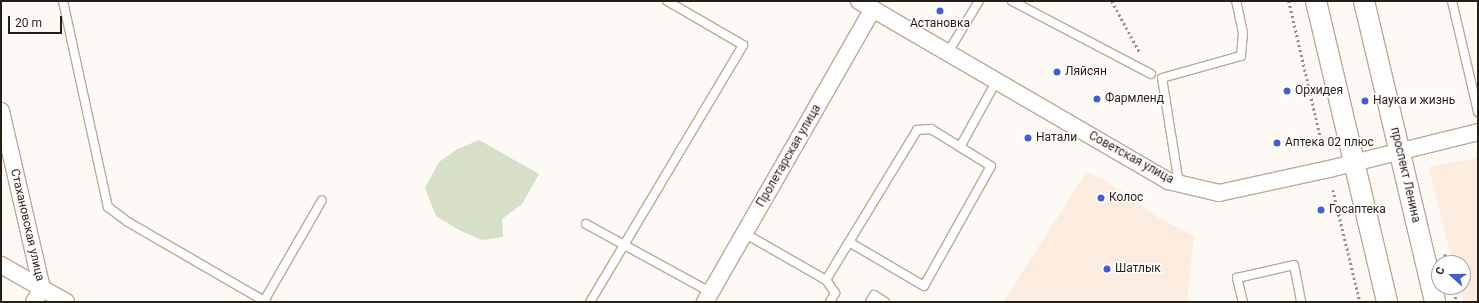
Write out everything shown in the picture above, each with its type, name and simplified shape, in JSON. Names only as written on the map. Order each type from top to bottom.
[{"type":"street","name":"Советская улица","points":[[858,1],[1168,181],[1220,193],[1401,152],[1478,132]]},
{"type":"street","points":[[1316,1],[1387,302]]},
{"type":"street","name":"проспект Ленина","points":[[1364,1],[1401,152],[1435,302]]},
{"type":"street","name":"Пролетарская улица","points":[[708,297],[873,9]]},
{"type":"street","name":"Стахановская улица","points":[[1,111],[38,295],[66,302]]},
{"type":"street","points":[[1,265],[38,295]]},
{"type":"lane","points":[[63,1],[108,207],[128,222],[265,301],[322,200]]},
{"type":"lane","points":[[590,302],[743,45],[667,1]]},
{"type":"lane","points":[[947,54],[979,1]]},
{"type":"lane","points":[[1012,1],[1151,74]]},
{"type":"lane","points":[[1179,184],[1162,78],[1241,56],[1243,34],[1236,1]]},
{"type":"lane","points":[[1452,1],[1478,112]]},
{"type":"lane","points":[[960,147],[996,80]]},
{"type":"lane","points":[[826,280],[849,242],[917,130],[931,129],[991,166],[924,286],[849,242]]},
{"type":"lane","points":[[586,224],[624,244],[708,297]]},
{"type":"lane","points":[[744,233],[826,280],[835,293],[830,302]]},
{"type":"lane","points":[[1243,302],[1238,278],[1294,265],[1301,302]]},
{"type":"lane","points":[[870,302],[874,296],[885,302]]},
{"type":"path","points":[[1112,1],[1151,74]]},
{"type":"path","points":[[1289,1],[1320,135]]},
{"type":"path","points":[[1333,190],[1360,302]]},
{"type":"shaded area","points":[[1478,158],[1478,302],[1463,302],[1461,295],[1471,295],[1471,255],[1451,255],[1429,167]]},
{"type":"shaded area","name":"Шатлык","points":[[1086,173],[1092,174],[1127,194],[1159,218],[1194,236],[1187,302],[1003,302]]},
{"type":"green space","points":[[479,140],[539,174],[522,204],[502,219],[503,237],[482,240],[459,230],[436,216],[425,188],[439,162],[456,150]]},
{"type":"place","name":"Астановка","points":[[940,11]]},
{"type":"place","name":"Ляйсян","points":[[1057,72]]},
{"type":"place","name":"Орхидея","points":[[1287,91]]},
{"type":"place","name":"Фармленд","points":[[1097,99]]},
{"type":"place","name":"Наука и жизнь","points":[[1365,101]]},
{"type":"place","name":"Натали","points":[[1028,138]]},
{"type":"place","name":"Аптека 02 плюс","points":[[1277,143]]},
{"type":"place","name":"Колос","points":[[1101,198]]},
{"type":"place","name":"Госаптека","points":[[1321,210]]},
{"type":"place","name":"Шатлык","points":[[1107,269]]}]
